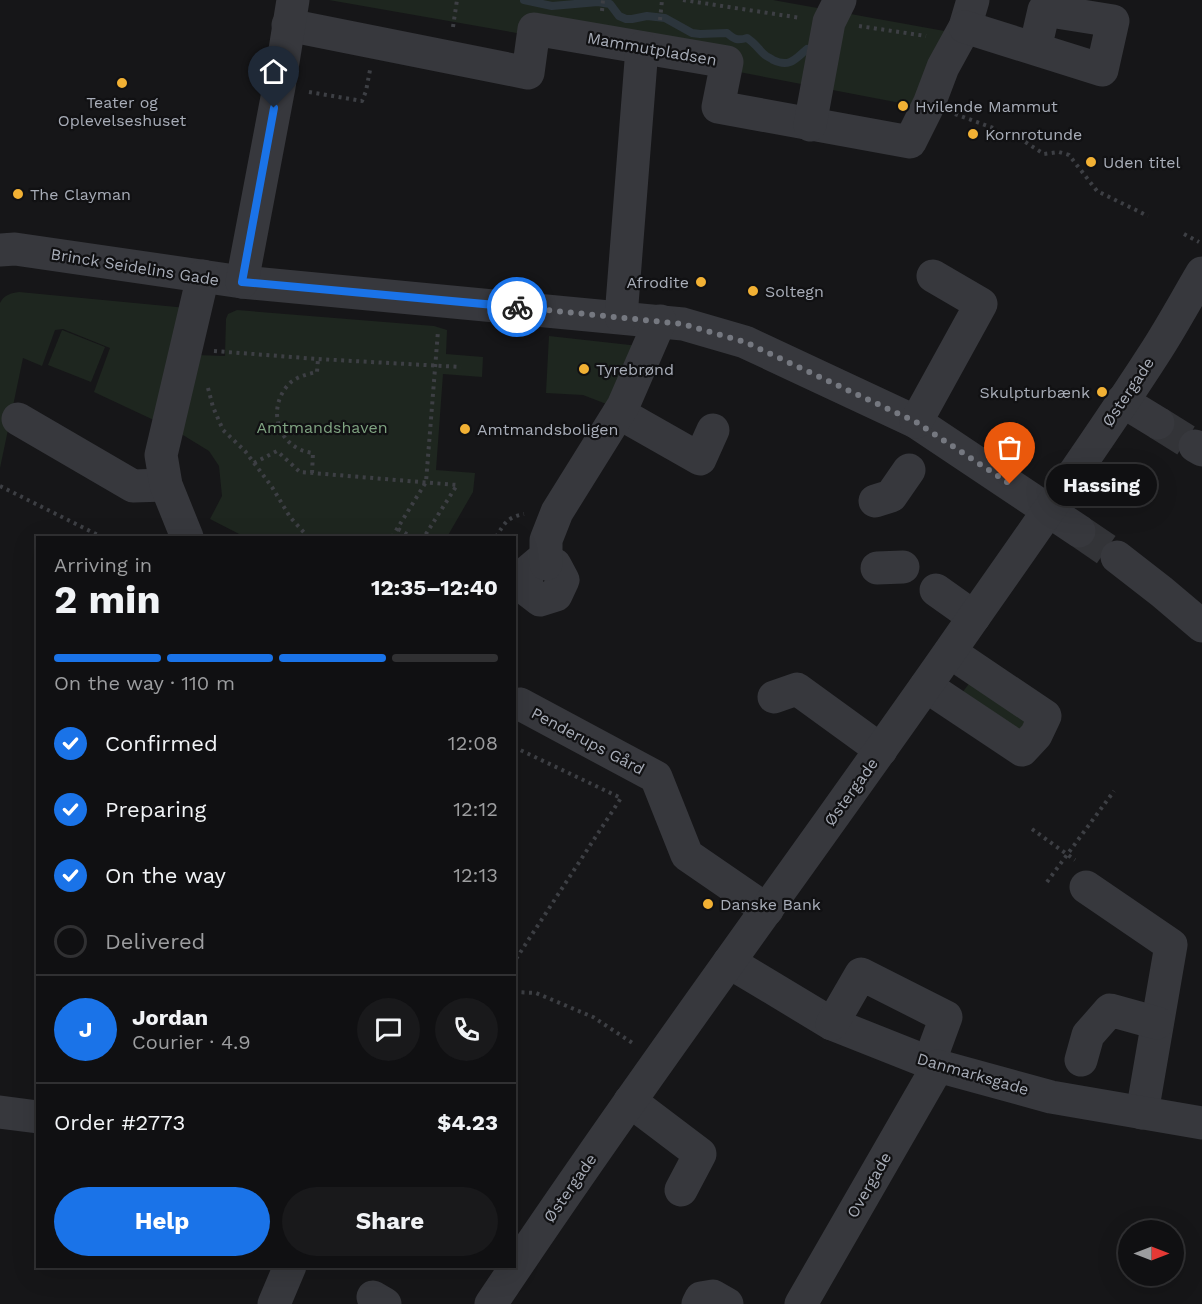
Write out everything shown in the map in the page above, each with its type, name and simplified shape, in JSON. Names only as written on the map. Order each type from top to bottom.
[{"type":"street","points":[[810,125],[829,22],[840,0]]},
{"type":"street","points":[[242,282],[279,87],[290,13]]},
{"type":"street","name":"Mammutpladsen","points":[[290,13],[376,43],[528,73],[534,29],[651,35],[727,62],[718,107],[910,142],[969,13],[1035,49]]},
{"type":"street","points":[[621,317],[651,35]]},
{"type":"street","name":"Brinck Seidelins Gade","points":[[0,250],[15,249],[242,282],[683,324],[745,342],[924,427],[1079,531]]},
{"type":"street","name":"Østergade","points":[[516,1255],[523,1235],[630,1101],[950,652],[1155,352],[1202,273]]},
{"type":"street","points":[[187,536],[166,485],[161,455],[203,276]]},
{"type":"street","points":[[875,501],[891,496],[911,466],[924,427],[981,304],[933,276]]},
{"type":"street","points":[[546,564],[546,540],[556,512],[623,406],[660,321]]},
{"type":"street","points":[[1122,401],[1158,423]]},
{"type":"street","points":[[619,413],[700,459],[713,430]]},
{"type":"street","points":[[18,419],[133,486],[166,485]]},
{"type":"street","points":[[1117,557],[1202,626]]},
{"type":"street","points":[[936,590],[974,617]]},
{"type":"street","points":[[926,686],[1022,750],[1036,735],[1045,716],[950,652]]},
{"type":"street","points":[[792,685],[881,750]]},
{"type":"street","name":"Penderups Gård","points":[[520,704],[656,777],[687,855],[767,910]]},
{"type":"street","points":[[1086,886],[1171,945],[1142,1113]]},
{"type":"street","name":"Danmarksgade","points":[[729,962],[832,1024],[933,1064],[1051,1096],[1202,1123]]},
{"type":"street","name":"Overgade","points":[[801,1304],[933,1064],[946,1017],[861,974],[832,1024]]},
{"type":"street","points":[[1081,1060],[1088,1035],[1110,1010],[1157,1023]]},
{"type":"street","points":[[630,1101],[700,1154],[681,1190]]},
{"type":"street","points":[[0,1112],[36,1117]]},
{"type":"street","points":[[274,1304],[289,1268]]},
{"type":"street","name":"Østergade","points":[[500,1301],[512,1268]]},
{"type":"street","points":[[698,1304],[701,1298],[713,1296],[727,1304]]},
{"type":"path","points":[[651,35],[661,11],[662,0]]},
{"type":"path","points":[[279,87],[362,101],[376,43]]},
{"type":"path","points":[[929,104],[996,129]]},
{"type":"path","points":[[1019,138],[1044,154],[1059,152],[1069,155],[1096,192],[1148,216]]},
{"type":"path","points":[[1184,234],[1202,244]]},
{"type":"path","points":[[393,536],[426,482],[440,300]]},
{"type":"path","points":[[207,351],[461,367]]},
{"type":"path","points":[[312,473],[313,453],[306,453],[296,448],[285,438],[279,429],[276,416],[277,404],[282,392],[301,376],[317,372],[318,359]]},
{"type":"path","points":[[208,386],[213,407],[224,430],[245,451],[272,487],[290,517],[307,536]]},
{"type":"path","points":[[254,463],[277,451],[300,472],[457,485],[425,536]]},
{"type":"path","points":[[0,486],[100,536]]},
{"type":"path","points":[[398,529],[410,536]]},
{"type":"path","points":[[516,959],[621,798],[516,748],[520,742]]},
{"type":"path","points":[[1047,882],[1114,791]]},
{"type":"path","points":[[1032,829],[1092,872],[1086,886]]},
{"type":"path","points":[[516,992],[536,993],[592,1017],[660,1060]]},
{"type":"green space","points":[[329,0],[773,0],[950,32],[911,105],[734,71]]},
{"type":"green space","points":[[19,292],[187,308],[158,422],[94,392],[110,348],[63,329],[55,330],[42,366],[23,358],[0,468],[0,303],[8,295]]},
{"type":"green space","name":"Amtmandshaven","points":[[237,310],[434,326],[447,330],[446,354],[483,357],[482,377],[443,374],[436,470],[475,473],[473,492],[448,536],[243,536],[210,519],[222,496],[219,466],[209,451],[178,432],[196,355],[225,356],[228,314]]},
{"type":"green space","points":[[62,330],[105,347],[91,382],[48,365]]},
{"type":"green space","points":[[549,336],[639,346],[609,405],[583,395],[546,393]]},
{"type":"green space","points":[[978,672],[1039,718],[1020,744],[958,698]]},
{"type":"waterway","points":[[524,0],[552,6],[598,2],[610,4],[619,16],[626,19],[647,16],[665,18],[692,33],[727,33],[736,39],[747,38],[766,56],[784,63],[792,61],[807,49]]},
{"type":"tunnel","points":[[1158,423],[1195,446]]},
{"type":"tunnel","points":[[1079,531],[1117,557]]},
{"type":"way so far","points":[[517,307],[683,324],[745,342],[916,422],[1010,484]]},
{"type":"place","name":"Teater og Oplevelseshuset","points":[[122,83]]},
{"type":"place","name":"Hvilende Mammut","points":[[903,106]]},
{"type":"place","name":"Kornrotunde","points":[[973,134]]},
{"type":"place","name":"Uden titel","points":[[1091,162]]},
{"type":"place","name":"The Clayman","points":[[18,194]]},
{"type":"place","name":"Afrodite","points":[[701,282]]},
{"type":"place","name":"Soltegn","points":[[753,291]]},
{"type":"place","name":"Tyrebrønd","points":[[584,369]]},
{"type":"place","name":"Skulpturbænk","points":[[1102,392]]},
{"type":"place","name":"Amtmandsboligen","points":[[465,429]]},
{"type":"place","name":"Hassing","points":[[1010,484]]},
{"type":"place","name":"Danske Bank","points":[[708,904]]},
{"type":"route","points":[[274,108],[242,282],[517,307]]}]
